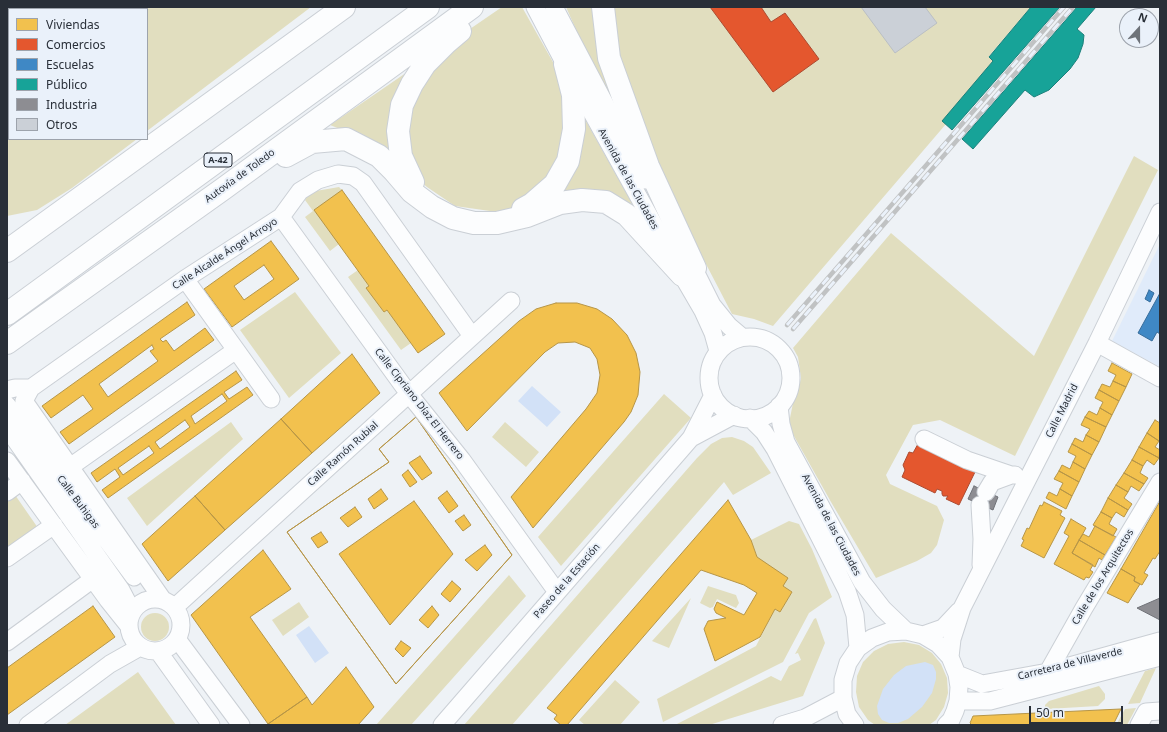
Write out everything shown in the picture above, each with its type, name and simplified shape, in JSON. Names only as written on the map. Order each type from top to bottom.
[{"type":"highway","points":[[7,251],[344,7]]},
{"type":"highway","name":"A-42","points":[[7,314],[428,7]]},
{"type":"highway","name":"Autovía de Toledo","points":[[7,343],[223,189],[472,7]]},
{"type":"highway","points":[[432,207],[411,179],[401,156],[398,130],[402,105],[412,84],[425,64],[447,42],[476,19],[485,7]]},
{"type":"highway","points":[[603,7],[612,66],[688,272]]},
{"type":"highway","points":[[498,223],[532,204],[550,189],[555,184],[568,161],[574,129],[572,58]]},
{"type":"highway","points":[[223,189],[312,142],[346,139],[379,156],[412,192],[432,207],[453,218],[474,223],[498,223],[526,216],[560,203],[582,200],[606,202],[627,215],[688,272]]},
{"type":"highway","points":[[7,231],[12,231],[34,223],[72,204]]},
{"type":"street","name":"Avenida de las Ciudades","points":[[535,7],[572,58],[646,183],[688,272],[713,333],[718,351]]},
{"type":"street","name":"Avenida de las Ciudades","points":[[554,7],[572,58]]},
{"type":"street","name":"Calle Alcalde Ángel Arroyo","points":[[31,388],[185,279],[281,217],[300,192],[318,180],[338,174],[353,176],[363,183],[472,336]]},
{"type":"street","name":"Calle Madrid","points":[[950,657],[952,639],[962,608],[1097,344],[1160,212]]},
{"type":"street","name":"Calle Cipriano Díaz El Herrero","points":[[281,217],[409,394],[462,460],[557,592]]},
{"type":"street","name":"Avenida de las Ciudades","points":[[688,272],[729,326],[742,337]]},
{"type":"street","points":[[185,279],[271,399]]},
{"type":"street","name":"Calle Ramón Rubial","points":[[163,602],[409,394],[511,301]]},
{"type":"street","points":[[742,337],[755,337],[767,340],[778,348],[786,358],[790,370],[791,383],[787,396],[771,413],[761,417],[742,417],[722,407],[713,395],[710,384],[712,361],[718,351],[729,342],[742,337]]},
{"type":"street","points":[[1097,344],[1160,378]]},
{"type":"street","points":[[70,467],[236,350]]},
{"type":"street","points":[[7,390],[15,388],[31,388],[24,401],[163,602],[181,622],[180,632],[170,646],[158,651],[151,651],[93,579],[7,461]]},
{"type":"street","name":"Paseo de la Estación","points":[[442,725],[691,438],[713,395]]},
{"type":"street","name":"Calle Buhigas","points":[[7,405],[12,427],[121,590],[133,630]]},
{"type":"street","name":"Avenida de las Ciudades","points":[[779,406],[780,424],[786,442],[862,582],[883,609],[906,631]]},
{"type":"street","name":"Avenida de las Ciudades","points":[[742,417],[764,432],[775,449],[847,591],[855,614],[858,648]]},
{"type":"street","name":"Paseo de la Estación","points":[[691,438],[742,417]]},
{"type":"street","name":"Calle Buhigas","points":[[12,427],[163,602]]},
{"type":"street","points":[[924,439],[967,460],[1011,475]]},
{"type":"street","points":[[981,571],[983,498],[992,482],[1011,475],[1030,474]]},
{"type":"street","points":[[7,492],[22,481]]},
{"type":"street","name":"Calle de los Arquitectos","points":[[1048,672],[1084,608],[1160,482]]},
{"type":"street","points":[[7,558],[54,525]]},
{"type":"street","points":[[7,642],[93,579]]},
{"type":"street","points":[[28,725],[116,660],[133,630],[140,602],[163,602]]},
{"type":"street","name":"Calle Madrid","points":[[924,635],[943,628],[962,608]]},
{"type":"street","points":[[855,725],[848,714],[843,698],[843,680],[848,663],[858,648],[872,638],[888,632],[906,631],[924,635],[938,644],[950,657],[957,674],[960,687],[955,711],[951,720],[946,725]]},
{"type":"street","points":[[177,638],[241,725]]},
{"type":"street","name":"Carretera de Villaverde","points":[[957,674],[982,684],[1048,672],[1160,641]]},
{"type":"street","points":[[158,651],[211,725]]},
{"type":"street","name":"Carretera de Villaverde","points":[[958,701],[990,701],[1160,657]]},
{"type":"street","points":[[782,725],[805,718],[843,698]]},
{"type":"street","points":[[1140,725],[1146,712],[1160,711]]},
{"type":"shaded area","points":[[311,7],[148,130],[148,8],[10,8]]},
{"type":"shaded area","points":[[502,7],[522,7],[637,212],[555,196],[497,212],[455,206],[427,187],[375,143],[330,125]]},
{"type":"shaded area","points":[[566,7],[1031,7],[989,56],[993,61],[946,124],[773,326],[754,319],[732,314],[683,220],[597,77]]},
{"type":"shaded area","points":[[8,10],[8,140],[136,140],[72,188],[37,210],[7,216]]},
{"type":"shaded area","points":[[1134,156],[1158,170],[1015,456],[940,420],[913,425],[886,475],[890,484],[937,506],[944,520],[937,545],[931,553],[917,561],[876,578],[790,429],[790,418],[793,403],[801,378],[798,357],[793,348],[891,233],[1034,356]]},
{"type":"shaded area","points":[[339,187],[342,190],[339,244],[330,251],[305,217],[313,211],[305,200],[310,192]]},
{"type":"shaded area","points":[[1159,246],[1160,247],[1160,367],[1112,341]]},
{"type":"shaded area","points":[[358,270],[369,286],[367,288],[384,312],[387,310],[411,343],[401,350],[348,277]]},
{"type":"shaded area","points":[[295,292],[341,353],[289,398],[240,330]]},
{"type":"shaded area","points":[[532,386],[561,412],[547,427],[518,401]]},
{"type":"shaded area","points":[[664,394],[691,418],[561,566],[538,537]]},
{"type":"shaded area","points":[[231,422],[243,439],[147,526],[127,498]]},
{"type":"shaded area","points":[[505,422],[539,452],[526,467],[492,437]]},
{"type":"shaded area","points":[[732,437],[744,441],[753,447],[771,473],[733,495],[724,482],[512,725],[464,725],[697,458],[711,444],[722,438]]},
{"type":"shaded area","points":[[13,492],[38,528],[7,552],[7,496]]},
{"type":"shaded area","points":[[789,521],[799,524],[812,549],[832,597],[809,613],[783,662],[663,722],[657,699],[756,646],[775,609],[780,612],[792,592],[783,586],[757,557],[751,540]]},
{"type":"shaded area","points":[[509,575],[526,596],[411,725],[376,725]]},
{"type":"shaded area","points":[[708,586],[736,595],[739,603],[736,608],[717,599],[713,607],[710,608],[700,603]]},
{"type":"shaded area","points":[[691,598],[669,648],[652,641]]},
{"type":"shaded area","points":[[299,602],[309,617],[283,636],[272,620]]},
{"type":"shaded area","points":[[155,613],[165,617],[169,627],[165,637],[155,641],[145,637],[141,627],[145,617]]},
{"type":"shaded area","points":[[816,618],[825,643],[803,696],[709,725],[675,725],[771,676],[781,681],[789,666],[801,660],[798,653],[795,654],[814,619]]},
{"type":"shaded area","points":[[309,626],[329,653],[315,663],[296,635]]},
{"type":"shaded area","points":[[904,642],[919,645],[932,653],[941,664],[947,678],[948,693],[944,707],[936,720],[929,725],[875,725],[868,720],[859,707],[856,692],[857,676],[863,662],[874,651],[888,644]]},
{"type":"shaded area","points":[[925,662],[933,665],[936,672],[936,679],[932,693],[922,707],[908,719],[898,723],[889,723],[882,720],[878,714],[877,706],[883,689],[894,675],[906,666]]},
{"type":"shaded area","points":[[1156,668],[1140,703],[1128,704],[1145,671]]},
{"type":"shaded area","points":[[138,672],[176,725],[65,725]]},
{"type":"shaded area","points":[[615,680],[640,702],[620,725],[585,725],[579,720]]},
{"type":"shaded area","points":[[1099,686],[1105,694],[1105,699],[1098,706],[1045,708],[1045,705],[1049,701]]},
{"type":"shaded area","points":[[1136,708],[1127,725],[1116,725],[1125,709]]},
{"type":"building: Viviendas","points":[[342,190],[445,334],[418,353],[387,310],[384,312],[366,288],[369,286],[314,210]]},
{"type":"building: Viviendas","points":[[271,241],[299,279],[232,327],[204,289]],"holes":[[[264,265],[274,279],[244,300],[234,286]]]},
{"type":"building: Viviendas","points":[[187,302],[195,315],[160,339],[163,342],[166,340],[174,351],[205,328],[214,340],[69,444],[60,432],[93,409],[83,395],[51,418],[42,406]],"holes":[[[152,345],[154,349],[150,351],[158,361],[108,397],[99,384]]]},
{"type":"building: Viviendas","points":[[556,303],[577,303],[597,309],[612,319],[627,335],[636,353],[640,372],[638,395],[631,412],[624,422],[533,528],[511,497],[586,409],[597,393],[600,375],[597,359],[590,348],[575,342],[558,343],[545,352],[467,431],[439,393],[519,321],[536,309]]},
{"type":"building: Viviendas","points":[[352,354],[380,393],[312,453],[281,419]]},
{"type":"building: Viviendas","points":[[1112,363],[1132,374],[1126,387],[1113,381],[1116,375],[1108,371]]},
{"type":"building: Viviendas","points":[[236,371],[242,380],[224,392],[229,399],[247,387],[253,395],[108,498],[102,490],[120,477],[115,469],[97,482],[91,473]],"holes":[[[222,394],[227,401],[195,424],[191,416]],[[185,420],[190,427],[160,449],[155,442]],[[149,446],[154,453],[123,475],[118,468]]]},
{"type":"building: Viviendas","points":[[1113,381],[1126,387],[1119,401],[1099,390],[1102,384],[1110,387]]},
{"type":"building: Viviendas","points":[[1099,390],[1119,401],[1112,415],[1100,408],[1103,402],[1095,398]]},
{"type":"building: Viviendas","points":[[1100,408],[1112,415],[1106,427],[1085,417],[1089,411],[1097,415]]},
{"type":"building: Viviendas","points":[[416,417],[512,555],[396,684],[287,532],[389,462],[379,449]],"holes":[[[420,456],[432,473],[422,480],[409,463]],[[408,470],[417,482],[410,487],[402,475]],[[381,489],[388,499],[374,509],[368,499]],[[447,491],[458,506],[449,513],[438,498]],[[414,501],[453,554],[390,625],[339,554]],[[355,507],[362,517],[348,527],[340,518]],[[464,515],[471,525],[463,531],[455,521]],[[321,532],[328,542],[318,548],[311,538]],[[485,545],[492,555],[477,571],[465,560]],[[452,581],[461,589],[450,602],[441,594]],[[432,606],[439,615],[428,628],[419,620]],[[401,641],[411,648],[403,657],[395,649]]]},
{"type":"building: Viviendas","points":[[416,417],[512,555],[396,684],[287,532],[389,462],[379,449]]},
{"type":"building: Viviendas","points":[[1085,417],[1106,427],[1099,442],[1086,435],[1090,429],[1081,425]]},
{"type":"building: Viviendas","points":[[281,419],[312,453],[225,530],[195,496]]},
{"type":"building: Viviendas","points":[[1155,420],[1160,423],[1159,441],[1147,433]]},
{"type":"building: Viviendas","points":[[1147,433],[1159,441],[1155,447],[1160,450],[1159,458],[1139,447]]},
{"type":"building: Viviendas","points":[[1086,435],[1099,442],[1092,455],[1072,444],[1075,438],[1083,442]]},
{"type":"building: Viviendas","points":[[1072,444],[1092,455],[1085,469],[1073,462],[1076,456],[1068,452]]},
{"type":"building: Viviendas","points":[[1139,447],[1159,458],[1154,465],[1147,460],[1143,466],[1132,460]]},
{"type":"building: Viviendas","points":[[1132,460],[1143,466],[1140,473],[1148,478],[1144,484],[1124,473]]},
{"type":"building: Viviendas","points":[[1073,462],[1085,469],[1079,482],[1059,471],[1062,465],[1070,469]]},
{"type":"building: Viviendas","points":[[1059,471],[1079,482],[1072,496],[1060,489],[1063,483],[1054,479]]},
{"type":"building: Viviendas","points":[[1124,473],[1144,484],[1139,491],[1131,486],[1128,492],[1116,485]]},
{"type":"building: Viviendas","points":[[1116,485],[1128,492],[1124,498],[1132,504],[1128,510],[1108,498]]},
{"type":"building: Viviendas","points":[[1060,489],[1072,496],[1066,509],[1046,498],[1049,492],[1057,496]]},
{"type":"building: Viviendas","points":[[195,496],[225,530],[168,581],[142,544]]},
{"type":"building: Viviendas","points":[[1108,498],[1128,510],[1124,517],[1116,512],[1112,518],[1101,512]]},
{"type":"building: Viviendas","points":[[728,500],[751,540],[757,557],[788,578],[783,586],[792,592],[780,612],[775,609],[760,637],[715,661],[704,629],[708,621],[726,618],[716,613],[714,609],[717,602],[744,615],[757,593],[744,585],[701,570],[567,725],[561,725],[554,719],[557,715],[547,708]]},
{"type":"building: Viviendas","points":[[1160,501],[1160,551],[1155,559],[1153,558],[1144,573],[1148,575],[1142,585],[1134,581],[1135,577],[1121,569]]},
{"type":"building: Viviendas","points":[[1044,502],[1062,511],[1060,515],[1065,518],[1044,558],[1021,546],[1024,540],[1022,539],[1027,528],[1029,529],[1040,505],[1042,506]]},
{"type":"building: Viviendas","points":[[1101,512],[1112,518],[1109,524],[1117,529],[1113,536],[1093,525]]},
{"type":"building: Viviendas","points":[[1071,519],[1086,528],[1072,553],[1093,565],[1090,570],[1093,572],[1089,578],[1086,577],[1084,580],[1054,564],[1069,536],[1064,533]]},
{"type":"building: Viviendas","points":[[1095,526],[1116,537],[1105,555],[1079,540],[1083,534],[1089,537]]},
{"type":"building: Viviendas","points":[[1079,540],[1105,555],[1102,560],[1099,558],[1095,567],[1072,553]]},
{"type":"building: Viviendas","points":[[263,550],[291,589],[250,617],[307,697],[268,724],[191,615]]},
{"type":"building: Viviendas","points":[[1121,569],[1135,577],[1134,581],[1140,584],[1128,603],[1107,593]]},
{"type":"building: Viviendas","points":[[93,606],[115,637],[7,715],[7,668]]},
{"type":"building: Viviendas","points":[[346,667],[374,707],[358,725],[268,724],[307,697],[312,705]]},
{"type":"building: Viviendas","points":[[1121,709],[1113,725],[972,725],[970,723],[973,716]]},
{"type":"building: Comercios","points":[[710,7],[761,7],[771,22],[785,13],[819,59],[773,92]]},
{"type":"building: Comercios","points":[[918,444],[975,472],[959,505],[946,499],[948,496],[943,496],[942,491],[937,489],[935,493],[902,477],[905,470],[903,465],[909,452],[913,453]]},
{"type":"building: Escuelas","points":[[1149,290],[1154,293],[1150,302],[1145,299]]},
{"type":"building: Escuelas","points":[[1160,293],[1160,334],[1157,332],[1152,341],[1138,333]]},
{"type":"building: Público","points":[[1031,7],[1060,7],[952,130],[942,121],[993,61],[989,57]]},
{"type":"building: Público","points":[[1077,7],[1096,7],[1077,29],[1084,35],[1083,44],[1078,58],[1070,69],[1049,90],[1034,97],[1025,90],[973,149],[962,139]]},
{"type":"building: Industria","points":[[974,486],[998,497],[993,510],[968,499]]},
{"type":"building: Industria","points":[[1160,598],[1160,620],[1137,608]]},
{"type":"building: Otros","points":[[861,7],[925,7],[937,23],[895,53]]},
{"type":"railway","points":[[787,325],[1064,7]]},
{"type":"railway","points":[[793,329],[1073,7]]}]
